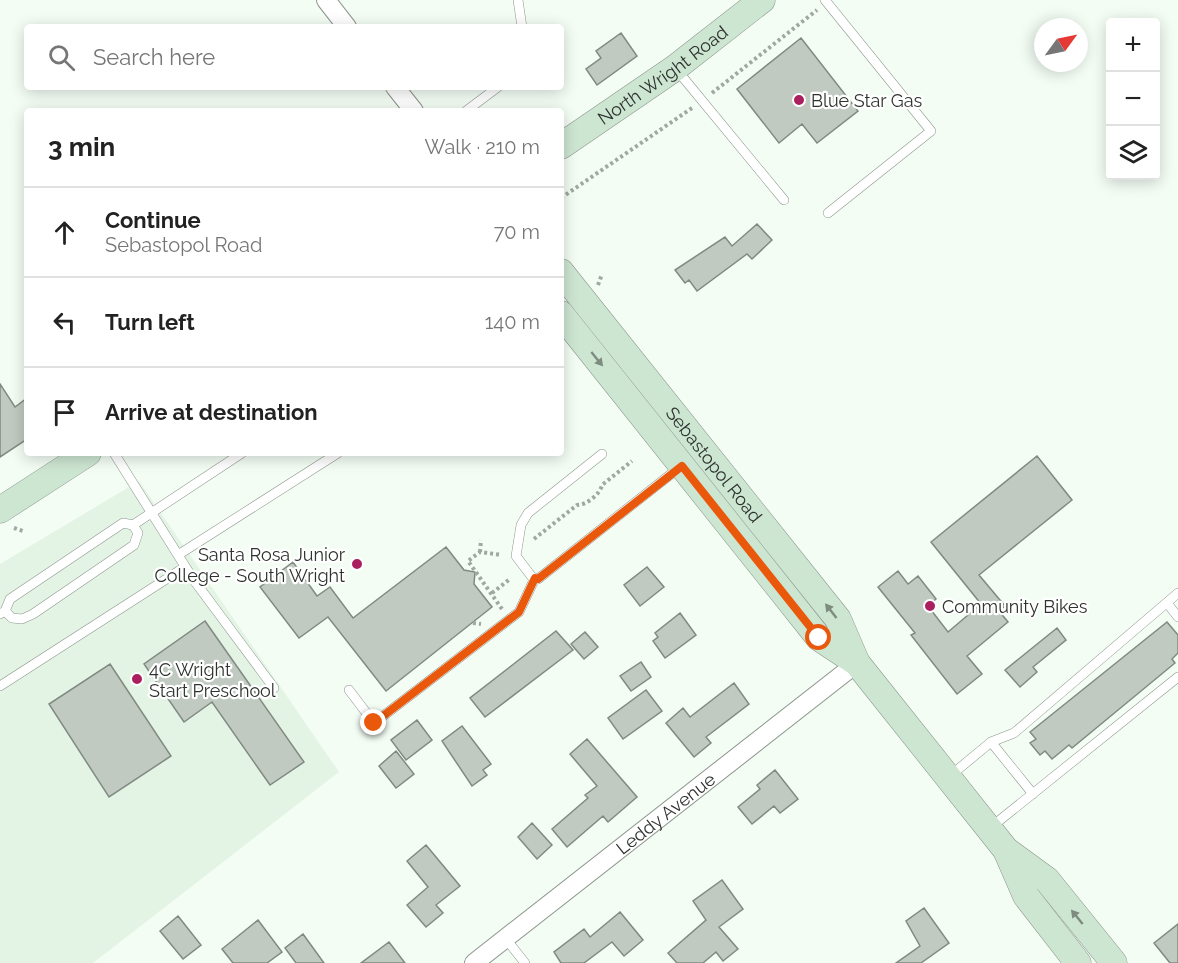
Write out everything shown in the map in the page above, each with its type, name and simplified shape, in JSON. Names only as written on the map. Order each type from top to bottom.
[{"type":"main road","name":"North Wright Road","points":[[564,144],[675,68],[762,0]]},
{"type":"main road","name":"Sebastopol Road","points":[[564,276],[838,619],[857,663],[989,829],[1006,850],[1047,880],[1114,963]]},
{"type":"main road","name":"Sebastopol Road","points":[[564,318],[819,638],[857,663]]},
{"type":"main road","points":[[0,510],[83,456]]},
{"type":"main road","name":"Sebastopol Road","points":[[1006,850],[1026,896],[1078,963]]},
{"type":"street","points":[[326,0],[345,24]]},
{"type":"street","points":[[397,90],[412,108]]},
{"type":"street","name":"Leddy Avenue","points":[[474,963],[857,663]]},
{"type":"lane","points":[[518,0],[522,24]]},
{"type":"lane","points":[[825,0],[931,131],[828,213]]},
{"type":"lane","points":[[675,68],[784,200]]},
{"type":"lane","points":[[470,108],[494,90]]},
{"type":"lane","points":[[535,578],[516,556],[521,525],[528,513],[602,454]]},
{"type":"lane","points":[[116,456],[185,567],[274,688]]},
{"type":"lane","points":[[133,525],[138,533],[134,545],[22,619],[12,618],[3,613],[10,598],[123,523],[133,525],[237,456]]},
{"type":"lane","points":[[178,555],[333,456]]},
{"type":"lane","points":[[535,578],[538,579],[682,466]]},
{"type":"lane","points":[[0,686],[185,567]]},
{"type":"lane","points":[[349,690],[374,723],[519,612],[535,578]]},
{"type":"lane","points":[[948,777],[991,742],[1014,733],[1178,593]]},
{"type":"lane","points":[[1167,603],[1178,617]]},
{"type":"lane","points":[[989,829],[1178,677]]},
{"type":"lane","points":[[991,742],[1033,794]]},
{"type":"lane","points":[[506,939],[525,963]]},
{"type":"path","points":[[526,545],[577,505],[582,505],[600,491],[602,485],[633,461]]},
{"type":"path","points":[[480,552],[481,540]]},
{"type":"path","points":[[489,553],[480,552],[468,561],[503,608],[495,613]]},
{"type":"path","points":[[492,593],[510,579]]},
{"type":"path","points":[[473,623],[481,624],[488,619]]},
{"type":"shaded area","name":"4C Wright Start Preschool","points":[[139,481],[339,772],[93,963],[0,963],[0,564]]},
{"type":"building","points":[[621,33],[637,56],[597,85],[586,69],[601,58],[596,51]]},
{"type":"building","points":[[801,38],[858,111],[817,143],[802,124],[779,143],[737,89]]},
{"type":"building","points":[[757,224],[772,240],[752,259],[747,254],[697,291],[689,280],[685,283],[675,270],[725,237],[732,246]]},
{"type":"building","points":[[0,384],[15,407],[24,400],[24,441],[0,457]]},
{"type":"building","points":[[1037,456],[1072,500],[979,575],[1005,606],[999,611],[1008,622],[967,656],[982,674],[957,694],[911,635],[915,633],[878,587],[898,571],[908,584],[918,576],[936,599],[928,606],[948,632],[981,604],[931,542]]},
{"type":"building","points":[[446,547],[464,570],[475,572],[474,584],[492,607],[386,691],[328,617],[299,638],[260,587],[293,562],[317,596],[330,587],[353,618]]},
{"type":"building","points":[[647,567],[664,587],[640,606],[624,585]]},
{"type":"building","points":[[680,613],[696,635],[665,658],[653,641],[658,637],[655,633]]},
{"type":"building","points":[[205,621],[304,762],[270,785],[212,702],[184,722],[144,664]]},
{"type":"building","points":[[1167,622],[1178,635],[1178,653],[1172,659],[1175,663],[1072,748],[1069,745],[1052,759],[1045,751],[1040,755],[1030,743],[1036,739],[1030,732]]},
{"type":"building","points":[[1057,628],[1066,640],[1033,667],[1037,672],[1020,687],[1005,670]]},
{"type":"building","points":[[556,631],[573,650],[485,717],[470,698]]},
{"type":"building","points":[[585,632],[598,647],[584,659],[571,644]]},
{"type":"building","points":[[641,662],[651,677],[631,691],[620,676]]},
{"type":"building","points":[[110,664],[171,756],[109,797],[49,704]]},
{"type":"building","points":[[734,683],[749,704],[706,737],[711,743],[694,757],[666,723],[683,708],[690,717]]},
{"type":"building","points":[[646,690],[662,711],[623,739],[608,718]]},
{"type":"building","points":[[417,720],[432,740],[406,760],[391,740]]},
{"type":"building","points":[[462,726],[491,764],[483,770],[487,775],[472,786],[442,741]]},
{"type":"building","points":[[587,739],[637,797],[608,822],[603,816],[567,847],[552,829],[588,798],[585,795],[597,786],[570,754]]},
{"type":"building","points":[[396,751],[414,774],[396,788],[379,766]]},
{"type":"building","points":[[775,770],[798,799],[780,813],[774,806],[752,824],[738,807],[760,789],[757,785]]},
{"type":"building","points":[[532,823],[552,845],[537,859],[518,837]]},
{"type":"building","points":[[426,845],[460,886],[436,905],[443,913],[426,927],[407,905],[428,887],[407,861]]},
{"type":"building","points":[[722,880],[743,909],[719,927],[738,949],[723,961],[716,952],[703,963],[677,963],[668,953],[706,920],[693,901]]},
{"type":"building","points":[[924,908],[949,943],[921,963],[896,963],[920,946],[906,921]]},
{"type":"building","points":[[620,912],[643,940],[624,956],[612,942],[584,963],[561,963],[554,952],[584,929],[590,937]]},
{"type":"building","points":[[178,916],[201,945],[183,959],[160,931]]},
{"type":"building","points":[[258,920],[282,952],[267,963],[233,963],[222,949]]},
{"type":"building","points":[[1178,924],[1178,963],[1170,963],[1154,943]]},
{"type":"building","points":[[303,934],[324,963],[296,963],[285,948]]},
{"type":"building","points":[[389,942],[405,963],[361,963]]},
{"type":"place","name":"Blue Star Gas","points":[[799,100]]},
{"type":"place","name":"Santa Rosa Junior College - South Wright","points":[[357,564]]},
{"type":"place","name":"Community Bikes","points":[[930,606]]},
{"type":"place","name":"4C Wright Start Preschool","points":[[137,679]]},
{"type":"route","points":[[374,723],[519,612],[535,578],[538,579],[682,466],[819,638]]}]
